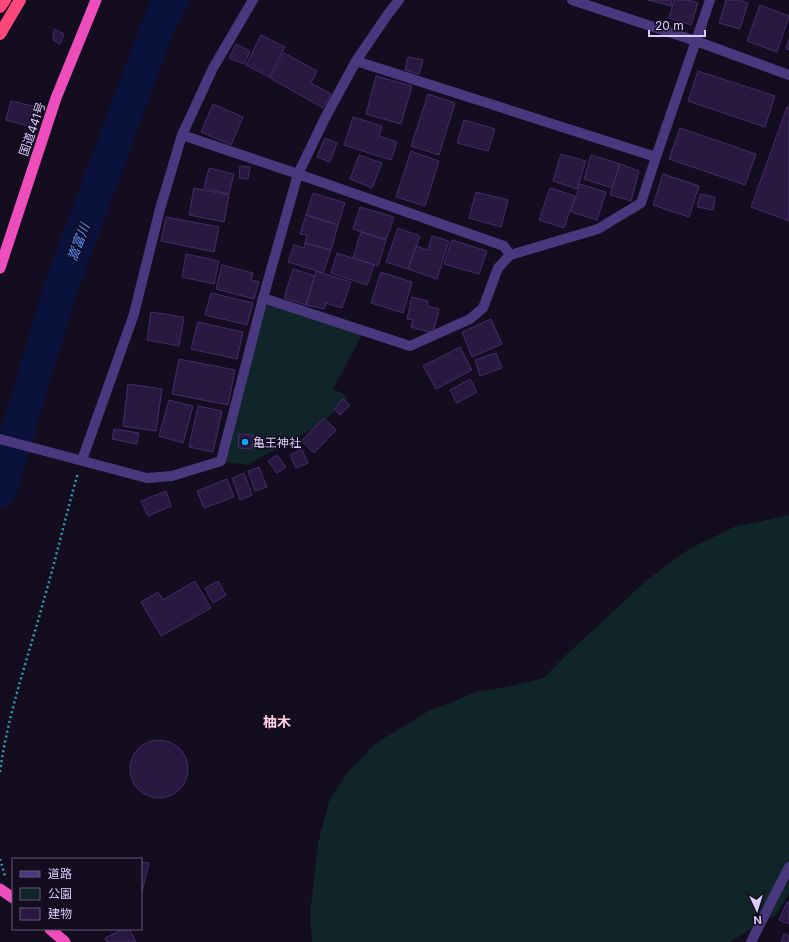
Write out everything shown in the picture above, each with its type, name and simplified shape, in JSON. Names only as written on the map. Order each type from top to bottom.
[{"type":"highway","points":[[0,7],[5,0]]},
{"type":"highway","points":[[0,34],[20,0]]},
{"type":"highway","name":"国道441号","points":[[0,268],[56,98],[96,0]]},
{"type":"highway","points":[[0,890],[12,897]]},
{"type":"highway","points":[[51,930],[65,942]]},
{"type":"street","points":[[82,460],[134,314],[160,209],[182,136],[213,68],[253,0]]},
{"type":"street","points":[[0,439],[147,478],[172,476],[221,461],[263,298],[298,174],[325,118],[356,61],[399,0]]},
{"type":"street","points":[[572,0],[696,41],[789,75]]},
{"type":"street","points":[[263,298],[410,346],[470,319],[483,308],[498,268],[510,255],[598,228],[641,203],[710,0]]},
{"type":"street","points":[[356,61],[656,158]]},
{"type":"street","points":[[182,136],[298,174],[504,246],[510,255]]},
{"type":"street","points":[[751,942],[789,867]]},
{"type":"path","points":[[0,772],[4,746],[22,671],[45,597],[65,517],[82,460]]},
{"type":"green space","points":[[263,298],[364,331],[333,389],[346,395],[347,402],[314,428],[247,465],[221,461]]},
{"type":"green space","points":[[789,515],[789,893],[776,915],[729,942],[312,942],[310,915],[318,843],[330,798],[348,772],[375,744],[427,712],[477,692],[544,678],[563,658],[647,580],[689,549],[734,527]]},
{"type":"building","points":[[648,0],[672,0],[671,6]]},
{"type":"building","points":[[674,0],[688,0],[698,3],[691,25],[669,18]]},
{"type":"building","points":[[726,0],[739,0],[748,3],[740,29],[719,23]]},
{"type":"building","points":[[760,5],[789,16],[777,52],[747,41]]},
{"type":"building","points":[[54,29],[64,34],[60,44],[53,40]]},
{"type":"building","points":[[261,35],[285,47],[269,77],[246,65]]},
{"type":"building","points":[[789,39],[789,50],[786,49]]},
{"type":"building","points":[[236,44],[250,51],[244,64],[229,58]]},
{"type":"building","points":[[284,53],[317,71],[311,83],[331,94],[323,108],[270,78]]},
{"type":"building","points":[[408,57],[423,60],[419,74],[405,70]]},
{"type":"building","points":[[698,71],[775,96],[765,127],[688,101]]},
{"type":"building","points":[[376,76],[412,86],[401,124],[366,114]]},
{"type":"building","points":[[428,94],[455,103],[439,155],[411,146]]},
{"type":"building","points":[[11,101],[37,107],[32,127],[6,120]]},
{"type":"building","points":[[213,104],[243,117],[231,145],[201,132]]},
{"type":"building","points":[[787,107],[789,108],[789,221],[751,207]]},
{"type":"building","points":[[353,117],[382,126],[379,136],[397,142],[391,160],[344,145]]},
{"type":"building","points":[[464,120],[495,129],[488,151],[457,143]]},
{"type":"building","points":[[680,128],[756,154],[745,185],[669,159]]},
{"type":"building","points":[[325,138],[337,143],[330,162],[317,157]]},
{"type":"building","points":[[411,151],[439,161],[425,206],[396,197]]},
{"type":"building","points":[[561,154],[586,161],[577,189],[553,181]]},
{"type":"building","points":[[359,155],[382,163],[372,188],[350,179]]},
{"type":"building","points":[[591,155],[620,164],[612,188],[584,179]]},
{"type":"building","points":[[620,164],[639,171],[631,201],[610,195]]},
{"type":"building","points":[[240,166],[250,167],[248,179],[239,178]]},
{"type":"building","points":[[209,168],[234,174],[229,194],[204,188]]},
{"type":"building","points":[[663,174],[699,186],[689,217],[653,205]]},
{"type":"building","points":[[580,184],[606,192],[597,220],[571,212]]},
{"type":"building","points":[[194,188],[229,195],[224,222],[189,215]]},
{"type":"building","points":[[550,188],[575,196],[564,228],[539,220]]},
{"type":"building","points":[[476,192],[508,200],[501,227],[469,218]]},
{"type":"building","points":[[313,193],[345,203],[338,225],[306,215]]},
{"type":"building","points":[[700,194],[715,197],[713,210],[697,207]]},
{"type":"building","points":[[360,207],[394,217],[386,240],[353,229]]},
{"type":"building","points":[[306,215],[338,225],[331,250],[305,243],[307,235],[300,234]]},
{"type":"building","points":[[166,217],[219,227],[214,252],[161,241]]},
{"type":"building","points":[[398,228],[420,236],[408,269],[386,262]]},
{"type":"building","points":[[361,232],[386,240],[378,266],[353,258]]},
{"type":"building","points":[[432,236],[449,241],[437,279],[408,269],[416,246],[428,250]]},
{"type":"building","points":[[452,240],[487,251],[479,274],[444,264]]},
{"type":"building","points":[[305,243],[331,250],[323,273],[288,262],[294,245],[304,248]]},
{"type":"building","points":[[337,253],[374,265],[367,285],[331,273]]},
{"type":"building","points":[[186,254],[219,261],[214,284],[182,277]]},
{"type":"building","points":[[222,265],[253,273],[251,280],[259,282],[254,299],[216,289]]},
{"type":"building","points":[[293,269],[315,276],[306,305],[284,298]]},
{"type":"building","points":[[316,271],[351,282],[342,308],[326,303],[324,309],[306,305]]},
{"type":"building","points":[[381,272],[412,282],[403,313],[371,303]]},
{"type":"building","points":[[211,293],[253,303],[247,325],[205,315]]},
{"type":"building","points":[[412,297],[428,301],[427,306],[439,309],[433,333],[411,327],[413,320],[407,319]]},
{"type":"building","points":[[151,312],[184,317],[179,346],[147,340]]},
{"type":"building","points":[[491,319],[502,344],[472,357],[462,332]]},
{"type":"building","points":[[198,322],[243,332],[237,359],[191,349]]},
{"type":"building","points":[[460,347],[472,370],[436,389],[423,366]]},
{"type":"building","points":[[496,353],[502,368],[480,376],[475,360]]},
{"type":"building","points":[[179,359],[235,370],[228,405],[172,394]]},
{"type":"building","points":[[470,379],[477,392],[457,403],[450,390]]},
{"type":"building","points":[[128,384],[162,389],[156,431],[123,426]]},
{"type":"building","points":[[343,399],[350,405],[340,415],[334,409]]},
{"type":"building","points":[[169,400],[193,406],[183,443],[159,436]]},
{"type":"building","points":[[198,406],[222,411],[213,452],[189,447]]},
{"type":"building","points":[[324,418],[336,430],[314,453],[301,441]]},
{"type":"building","points":[[114,429],[139,433],[137,444],[112,439]]},
{"type":"building","name":"亀王神社","points":[[239,434],[253,435],[252,449],[238,448]]},
{"type":"building","points":[[302,449],[308,463],[296,468],[290,455]]},
{"type":"building","points":[[277,455],[286,467],[277,473],[268,461]]},
{"type":"building","points":[[259,467],[267,487],[255,491],[248,471]]},
{"type":"building","points":[[244,473],[252,495],[240,500],[232,478]]},
{"type":"building","points":[[227,479],[234,497],[204,508],[197,491]]},
{"type":"building","points":[[166,491],[171,506],[148,516],[141,501]]},
{"type":"building","points":[[195,581],[211,608],[161,636],[141,602],[158,592],[163,600]]},
{"type":"building","points":[[218,581],[226,595],[213,603],[205,588]]},
{"type":"building","points":[[159,740],[170,742],[183,753],[186,758],[188,769],[186,780],[175,793],[170,796],[159,798],[148,796],[135,785],[132,780],[130,769],[132,758],[143,745],[148,742]]},
{"type":"building","points":[[142,862],[149,863],[142,892]]},
{"type":"building","points":[[787,902],[789,902],[789,924],[779,920]]},
{"type":"building","points":[[121,930],[130,930],[136,942],[107,942],[105,938]]},
{"type":"building","points":[[784,934],[789,936],[789,942],[781,942]]},
{"type":"waterway","name":"嵩富川","points":[[0,490],[62,284],[163,13],[173,0]]},
{"type":"place","name":"亀王神社","points":[[245,442]]},
{"type":"district","name":"柚木","points":[[277,721]]}]
